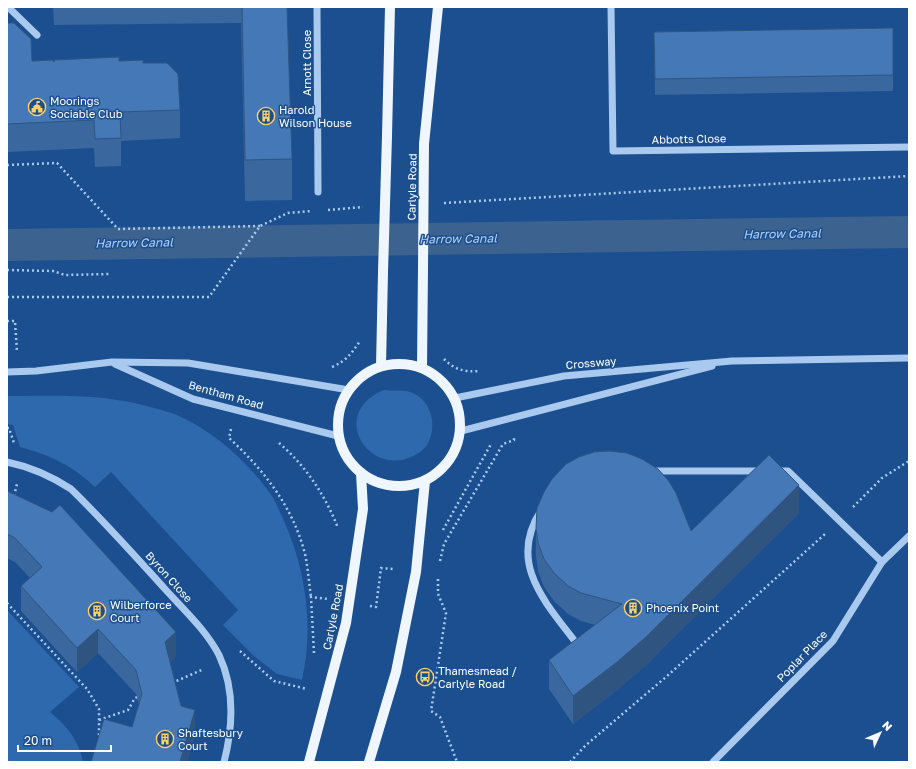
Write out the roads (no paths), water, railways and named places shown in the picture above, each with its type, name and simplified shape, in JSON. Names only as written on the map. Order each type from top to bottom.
[{"type":"main road","points":[[381,366],[390,7]]},
{"type":"main road","name":"Carlyle Road","points":[[422,368],[424,144],[438,7]]},
{"type":"main road","points":[[402,364],[422,368],[440,379],[455,398],[461,431],[455,452],[448,464],[425,481],[404,486],[391,486],[370,480],[361,473],[347,457],[338,436],[338,415],[349,390],[363,375],[381,366],[402,364]]},
{"type":"main road","name":"Carlyle Road","points":[[309,762],[346,623],[363,509],[361,473]]},
{"type":"main road","points":[[368,762],[396,672],[419,552],[425,481]]},
{"type":"street","points":[[8,7],[37,35]]},
{"type":"street","name":"Arnott Close","points":[[317,7],[318,192]]},
{"type":"street","name":"Abbotts Close","points":[[611,7],[613,151],[909,147]]},
{"type":"street","name":"Crossway","points":[[455,398],[564,376],[732,361],[909,358]]},
{"type":"street","name":"Crossway","points":[[461,431],[732,361]]},
{"type":"street","name":"Bentham Road","points":[[112,362],[193,399],[338,436]]},
{"type":"street","name":"Bentham Road","points":[[7,372],[112,362],[188,363],[349,390]]},
{"type":"street","name":"Byron Close","points":[[7,462],[22,465],[52,476],[71,488],[198,626],[219,655],[227,680],[232,711],[230,737],[224,762]]},
{"type":"street","points":[[642,471],[788,471],[882,562]]},
{"type":"street","points":[[547,501],[536,517],[529,536],[528,555],[532,578],[538,593],[582,651]]},
{"type":"street","name":"Poplar Place","points":[[713,762],[833,641],[882,562],[909,536]]},
{"type":"waterway","name":"Harrow Canal","points":[[7,245],[909,232]]},
{"type":"place","name":"Moorings Sociable Club","points":[[37,107]]},
{"type":"place","name":"Harold Wilson House","points":[[266,116]]},
{"type":"place","name":"Phoenix Point","points":[[633,608]]},
{"type":"place","name":"Wilberforce Court","points":[[97,611]]},
{"type":"place","name":"Thamesmead / Carlyle Road","points":[[425,677]]},
{"type":"place","name":"Shaftesbury Court","points":[[165,739]]}]
